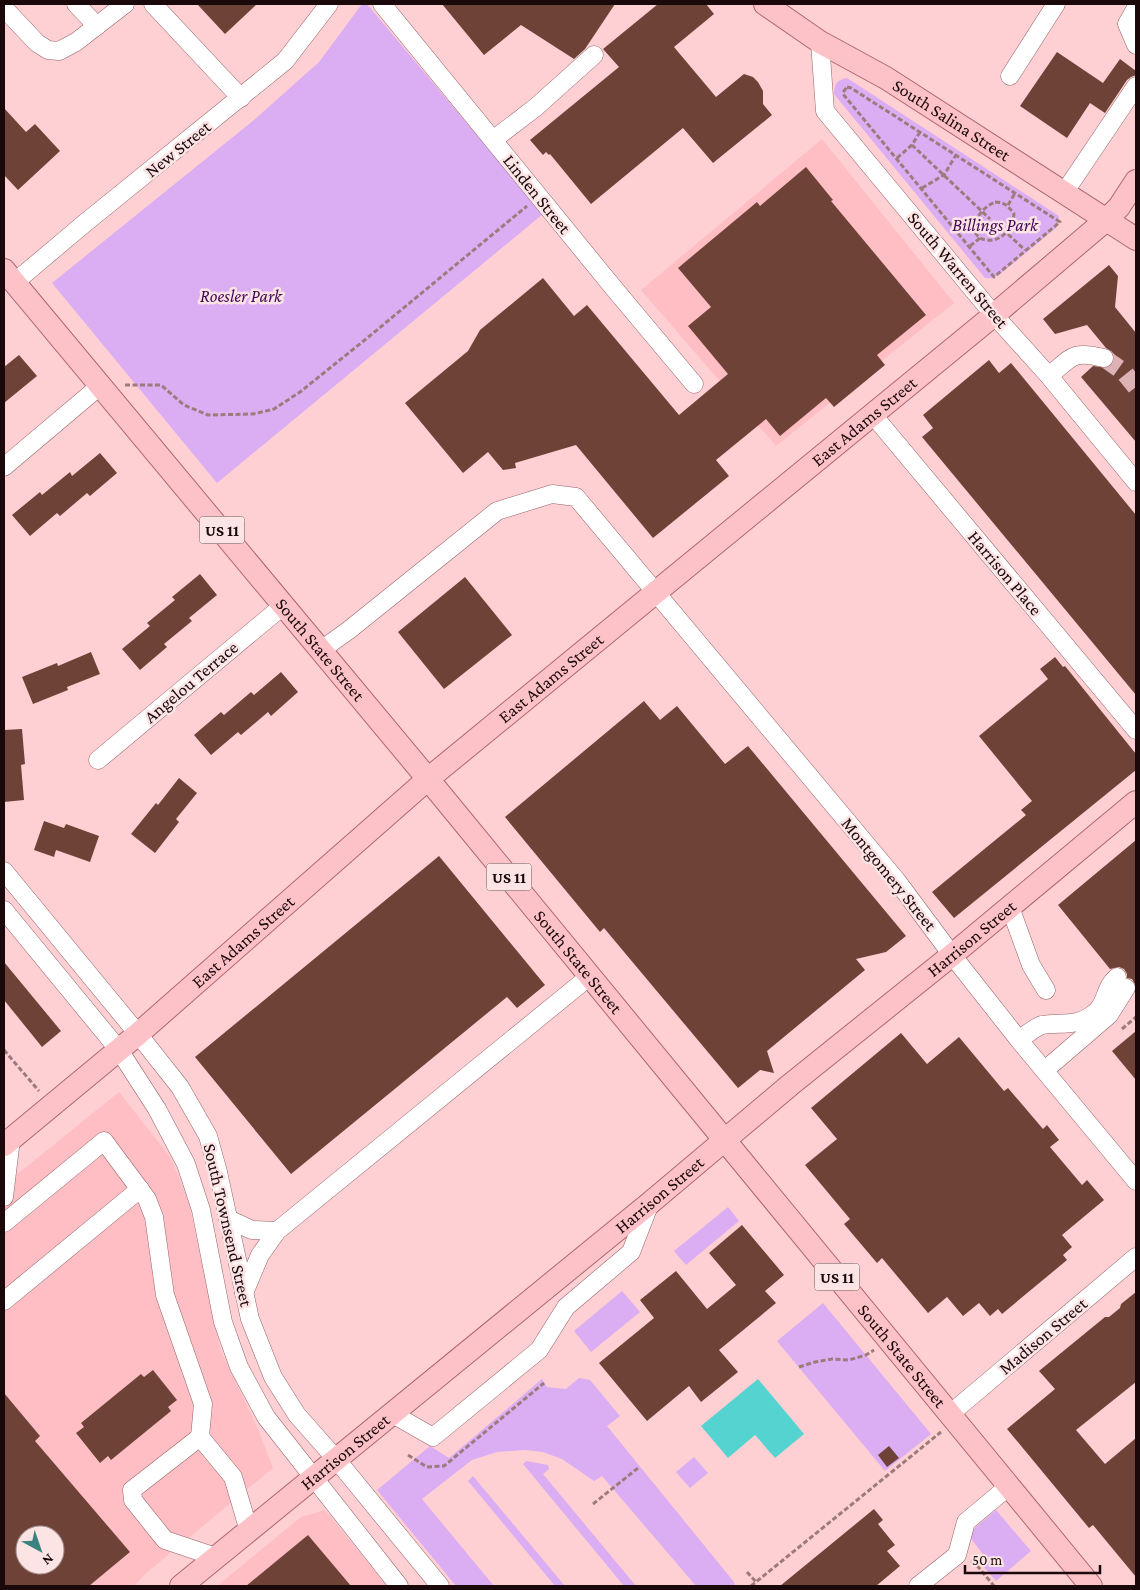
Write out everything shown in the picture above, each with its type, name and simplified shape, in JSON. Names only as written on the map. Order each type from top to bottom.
[{"type":"main road","name":"South Salina Street","points":[[765,4],[820,42],[886,78],[1136,239]]},
{"type":"main road","name":"East Adams Street","points":[[7,1142],[138,1034],[428,779],[873,415],[1106,220],[1119,207],[1136,181]]},
{"type":"main road","name":"South State Street","points":[[9,276],[428,779],[1091,1586]]},
{"type":"main road","name":"Harrison Street","points":[[181,1586],[650,1203],[790,1085],[952,955],[1136,802]]},
{"type":"street","points":[[76,4],[97,26]]},
{"type":"street","points":[[4,8],[36,43],[48,50],[59,51],[76,42],[125,4]]},
{"type":"street","points":[[153,4],[241,98]]},
{"type":"street","name":"New Street","points":[[9,276],[92,217],[285,61],[329,4]]},
{"type":"street","name":"Linden Street","points":[[382,4],[694,384]]},
{"type":"street","points":[[1010,76],[1056,4]]},
{"type":"street","points":[[1136,8],[1127,24],[1136,45]]},
{"type":"street","name":"South Warren Street","points":[[820,42],[825,111],[994,315],[1048,376],[1136,482]]},
{"type":"street","points":[[493,140],[536,107],[594,56]]},
{"type":"street","points":[[1064,193],[1136,86]]},
{"type":"street","points":[[1048,376],[1074,355],[1088,354],[1104,358]]},
{"type":"street","points":[[4,467],[101,385]]},
{"type":"street","name":"Harrison Place","points":[[873,415],[1136,730]]},
{"type":"street","name":"Montgomery Street","points":[[321,650],[349,630],[497,511],[552,494],[576,497],[897,882],[1019,1040],[1136,1181]]},
{"type":"street","name":"Angelou Terrace","points":[[98,760],[284,605]]},
{"type":"street","name":"South Townsend Street","points":[[4,871],[180,1087],[208,1136],[250,1319],[273,1378],[297,1415],[336,1459],[440,1586]]},
{"type":"street","points":[[1010,907],[1032,965],[1046,990]]},
{"type":"street","name":"South Townsend Street","points":[[4,910],[119,1050],[157,1109],[186,1164],[201,1210],[223,1322],[239,1367],[266,1417],[399,1586]]},
{"type":"street","points":[[244,1293],[260,1255],[277,1231],[590,976]]},
{"type":"street","points":[[1019,1040],[1040,1025],[1075,1024],[1091,1016],[1102,1006],[1111,983],[1122,983],[1109,1015],[1044,1070]]},
{"type":"street","points":[[4,1224],[104,1141],[148,1199],[154,1217],[165,1296],[203,1404],[200,1437],[232,1477],[249,1531]]},
{"type":"street","points":[[4,1197],[7,1142]]},
{"type":"street","points":[[4,1301],[140,1189]]},
{"type":"street","points":[[391,1413],[433,1437],[539,1350],[566,1307],[631,1252],[650,1203]]},
{"type":"street","points":[[228,1219],[252,1230],[277,1231]]},
{"type":"street","name":"Madison Street","points":[[952,1417],[1136,1257]]},
{"type":"street","points":[[200,1437],[132,1490],[132,1500],[165,1540],[216,1557]]},
{"type":"street","points":[[918,1586],[957,1555],[966,1522],[1009,1486]]},
{"type":"path","points":[[850,88],[956,155],[1060,222],[994,276],[843,94],[845,89],[850,88]]},
{"type":"path","points":[[897,158],[912,145],[920,132]]},
{"type":"path","points":[[912,145],[990,219]]},
{"type":"path","points":[[922,188],[944,175],[956,155]]},
{"type":"path","points":[[1008,205],[1015,193]]},
{"type":"path","points":[[101,385],[161,384],[184,405],[208,415],[254,414],[274,409],[300,392],[366,339],[539,196]]},
{"type":"path","points":[[1004,202],[1014,214],[1013,224],[999,238],[992,241],[984,240],[977,235],[974,228],[975,221],[982,211],[990,204],[1004,202]]},
{"type":"path","points":[[996,224],[1025,250]]},
{"type":"path","points":[[970,246],[980,238]]},
{"type":"path","points":[[4,1050],[51,1106]]},
{"type":"path","points":[[799,1368],[815,1362],[832,1359],[849,1360],[866,1356],[890,1341]]},
{"type":"path","points":[[408,1455],[427,1467],[444,1466],[544,1383]]},
{"type":"path","points":[[751,1586],[952,1417]]},
{"type":"path","points":[[593,1504],[638,1468]]},
{"type":"path","points":[[957,1555],[975,1563],[994,1586]]},
{"type":"path","points":[[747,1572],[756,1582]]},
{"type":"shaded area","points":[[822,139],[954,303],[776,446],[641,290]]},
{"type":"shaded area","points":[[119,1092],[171,1158],[189,1203],[220,1349],[258,1429],[273,1468],[145,1574],[134,1586],[4,1586],[4,1185]]},
{"type":"shaded area","points":[[325,1510],[387,1586],[217,1586],[301,1517]]},
{"type":"green space","name":"Roesler Park","points":[[362,4],[367,4],[543,214],[217,483],[52,283],[254,120],[319,62]]},
{"type":"green space","name":"Billings Park","points":[[847,78],[1059,216],[1056,228],[1000,274],[993,278],[985,278],[834,94],[837,83]]},
{"type":"green space","points":[[728,1207],[739,1221],[686,1265],[674,1251]]},
{"type":"green space","points":[[622,1291],[640,1312],[591,1352],[574,1331]]},
{"type":"green space","points":[[823,1303],[931,1434],[885,1471],[777,1341]]},
{"type":"green space","points":[[579,1378],[590,1380],[620,1416],[607,1426],[734,1582],[735,1586],[696,1586],[602,1476],[594,1481],[562,1459],[543,1452],[525,1450],[497,1452],[472,1460],[422,1499],[494,1586],[456,1586],[377,1490],[430,1446],[449,1458],[542,1379],[547,1387],[566,1389]]},
{"type":"green space","points":[[694,1457],[708,1473],[690,1488],[676,1472]]},
{"type":"green space","points":[[526,1461],[548,1465],[549,1469],[543,1474],[636,1586],[624,1586],[523,1464]]},
{"type":"green space","points":[[473,1476],[565,1586],[555,1586],[468,1481]]},
{"type":"green space","points":[[996,1510],[1031,1551],[996,1581],[984,1567],[989,1562],[969,1536],[970,1532]]},
{"type":"water","points":[[758,1379],[804,1434],[775,1458],[755,1435],[728,1458],[701,1426]]},
{"type":"building","points":[[197,4],[257,4],[225,34]]},
{"type":"building","points":[[442,4],[615,4],[585,49],[574,59],[521,25],[484,55]]},
{"type":"building","points":[[658,4],[706,4],[714,14],[674,47],[716,97],[744,74],[753,77],[763,91],[763,104],[772,115],[713,163],[683,128],[591,204],[550,154],[546,152],[543,155],[530,140],[619,67],[603,49]]},
{"type":"building","points":[[1057,52],[1103,83],[1120,59],[1136,71],[1136,75],[1127,80],[1105,113],[1090,103],[1067,138],[1020,106]]},
{"type":"building","points":[[4,108],[26,132],[35,124],[60,151],[18,190],[4,175]]},
{"type":"building","points":[[806,167],[833,200],[831,201],[926,315],[877,355],[885,365],[834,407],[826,398],[780,436],[766,419],[716,460],[729,476],[653,538],[576,445],[515,463],[516,468],[503,470],[488,452],[463,473],[405,403],[468,351],[480,330],[543,278],[574,316],[587,305],[679,415],[728,374],[688,326],[711,307],[678,268],[757,202],[760,206]]},
{"type":"building","points":[[1109,265],[1118,276],[1115,307],[1136,333],[1136,442],[1081,377],[1093,366],[1107,368],[1114,360],[1114,354],[1106,348],[1087,325],[1055,334],[1043,319]]},
{"type":"building","points":[[19,355],[37,376],[4,403],[4,367]]},
{"type":"building","points":[[989,360],[999,373],[1011,363],[1136,515],[1136,695],[922,437],[933,428],[923,415]]},
{"type":"building","points":[[100,453],[117,473],[90,496],[87,493],[60,516],[57,513],[30,536],[12,515],[40,492],[42,495],[70,472],[72,476]]},
{"type":"building","points":[[200,574],[217,595],[189,618],[192,621],[164,644],[167,647],[140,670],[122,649],[150,626],[147,623],[175,600],[172,597]]},
{"type":"building","points":[[465,577],[512,635],[444,689],[398,632]]},
{"type":"building","points":[[91,652],[100,674],[67,687],[68,690],[33,704],[22,677],[57,663],[58,666]]},
{"type":"building","points":[[1055,657],[1063,667],[1065,666],[1136,754],[1136,770],[954,918],[932,892],[1026,815],[1021,810],[1032,801],[979,736],[1048,679],[1040,669]]},
{"type":"building","points":[[281,672],[298,692],[271,716],[268,712],[241,735],[238,732],[211,755],[194,735],[221,712],[224,715],[251,692],[254,695]]},
{"type":"building","points":[[644,701],[660,720],[677,706],[725,764],[748,746],[906,936],[886,952],[856,959],[865,970],[767,1051],[774,1073],[760,1070],[738,1088],[604,928],[600,932],[505,817]]},
{"type":"building","points":[[22,729],[25,764],[21,765],[24,800],[4,802],[4,730]]},
{"type":"building","points":[[179,778],[197,793],[176,819],[179,822],[155,853],[131,834],[156,803],[158,805]]},
{"type":"building","points":[[44,821],[64,828],[66,824],[99,836],[90,862],[56,850],[54,857],[34,850]]},
{"type":"building","points":[[1136,840],[1136,986],[1132,979],[1127,978],[1124,969],[1119,967],[1110,969],[1058,905]]},
{"type":"building","points":[[439,856],[545,985],[517,1008],[507,997],[291,1174],[195,1057]]},
{"type":"building","points":[[4,962],[61,1031],[42,1047],[4,1000]]},
{"type":"building","points":[[1136,1031],[1136,1080],[1112,1051]]},
{"type":"building","points":[[901,1033],[927,1064],[959,1037],[1004,1091],[1008,1088],[1043,1129],[1047,1125],[1059,1140],[1050,1147],[1082,1185],[1087,1180],[1104,1200],[1062,1235],[1072,1247],[1063,1255],[1067,1260],[1002,1314],[998,1309],[990,1316],[979,1303],[963,1316],[947,1297],[928,1313],[882,1258],[877,1263],[844,1224],[850,1219],[805,1165],[837,1139],[811,1108]]},
{"type":"building","points":[[742,1225],[784,1275],[765,1291],[776,1303],[719,1350],[738,1372],[701,1402],[689,1386],[647,1421],[599,1363],[654,1318],[640,1300],[676,1271],[707,1309],[736,1285],[709,1253]]},
{"type":"building","points":[[1136,1292],[1136,1382],[1076,1430],[1105,1464],[1136,1438],[1136,1577],[1093,1525],[1089,1528],[1007,1429],[1055,1389],[1039,1371],[1105,1317],[1109,1317]]},
{"type":"building","points":[[153,1370],[177,1400],[168,1407],[171,1411],[111,1460],[108,1456],[100,1463],[76,1433],[84,1427],[81,1423],[141,1374],[144,1377]]},
{"type":"building","points":[[4,1393],[40,1436],[35,1441],[130,1552],[89,1586],[4,1586]]},
{"type":"building","points":[[889,1446],[899,1458],[887,1467],[878,1455]]},
{"type":"building","points":[[874,1509],[883,1520],[878,1524],[895,1545],[887,1551],[900,1566],[876,1586],[780,1586]]},
{"type":"building","points":[[308,1535],[351,1586],[246,1586]]},
{"type":"tunnel","points":[[1104,358],[1124,372],[1136,387]]}]
